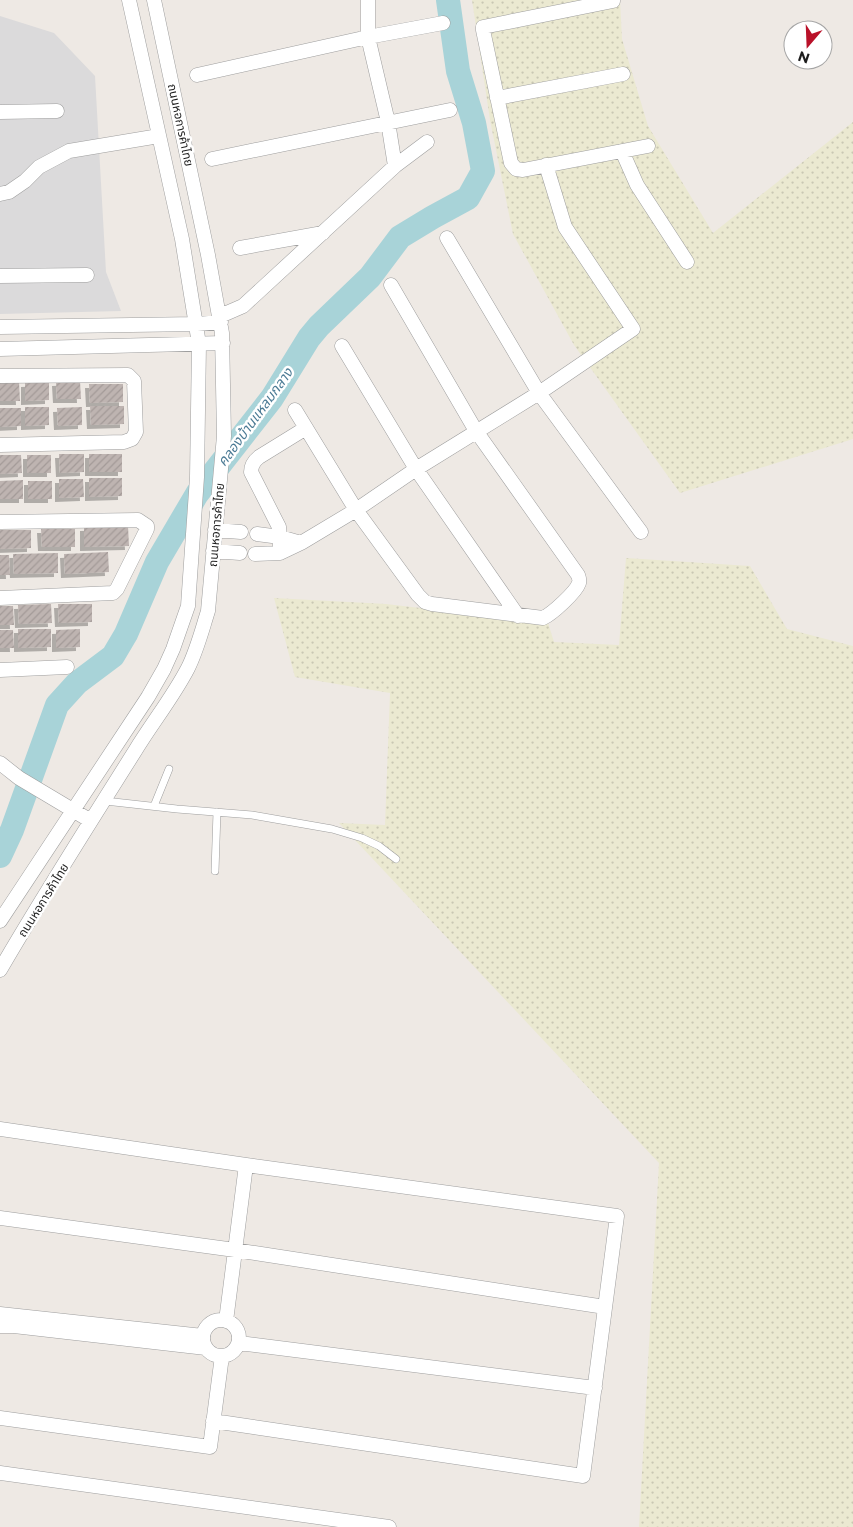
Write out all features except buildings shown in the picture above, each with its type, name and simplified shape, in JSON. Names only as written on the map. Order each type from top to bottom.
[{"type":"street","name":"ถนนหอการค้าไทย","points":[[0,921],[148,697],[173,649],[188,606],[196,483],[200,344],[182,239],[129,0]]},
{"type":"street","name":"ถนนหอการค้าไทย","points":[[0,970],[188,668],[200,639],[208,611],[224,436],[220,319],[154,0]]},
{"type":"street","points":[[368,0],[368,37],[388,122],[395,166]]},
{"type":"street","points":[[614,1],[483,27],[511,163],[516,169],[523,170],[648,146]]},
{"type":"street","points":[[198,75],[368,37],[443,23]]},
{"type":"street","points":[[497,98],[623,74]]},
{"type":"street","points":[[212,159],[450,110]]},
{"type":"street","points":[[0,112],[57,111]]},
{"type":"street","points":[[0,194],[9,192],[25,181],[39,167],[69,151],[159,136]]},
{"type":"street","points":[[0,327],[197,324],[220,319],[243,306],[395,166],[427,142]]},
{"type":"street","points":[[622,151],[638,185],[687,262]]},
{"type":"street","points":[[255,554],[280,553],[301,543],[356,510],[416,469],[538,393],[633,329],[565,227],[546,166]]},
{"type":"street","points":[[240,248],[324,233]]},
{"type":"street","points":[[447,238],[538,393],[641,532]]},
{"type":"street","points":[[0,276],[87,275]]},
{"type":"street","points":[[295,410],[356,510],[425,602],[543,618],[549,616],[575,589],[579,581],[578,575],[476,431],[391,285]]},
{"type":"street","points":[[137,325],[140,346]]},
{"type":"street","points":[[0,348],[222,343]]},
{"type":"street","points":[[342,346],[416,469],[518,616]]},
{"type":"street","points":[[0,376],[128,375],[134,381],[136,432],[132,439],[124,442],[0,445]]},
{"type":"street","points":[[280,553],[280,537],[276,520],[251,472],[251,467],[259,457],[306,428]]},
{"type":"street","points":[[196,483],[219,498]]},
{"type":"street","points":[[0,522],[138,520],[147,526],[147,529],[117,589],[113,593],[0,598]]},
{"type":"street","points":[[215,530],[241,532]]},
{"type":"street","points":[[257,534],[280,537],[301,543]]},
{"type":"street","points":[[213,551],[240,553]]},
{"type":"street","points":[[0,670],[66,667]]},
{"type":"street","points":[[0,763],[19,778],[91,821]]},
{"type":"street","points":[[0,1128],[246,1165],[617,1216],[583,1476],[213,1421]]},
{"type":"street","points":[[226,1321],[246,1165]]},
{"type":"street","points":[[0,1218],[235,1250],[605,1307]]},
{"type":"street","points":[[3,1320],[14,1326],[205,1342]]},
{"type":"street","points":[[226,1321],[231,1323],[238,1332],[239,1343],[232,1352],[222,1356],[210,1352],[205,1342],[205,1330],[214,1322],[226,1321]]},
{"type":"street","points":[[239,1343],[595,1388]]},
{"type":"street","points":[[0,1418],[210,1447],[222,1356]]},
{"type":"street","points":[[0,1473],[320,1522],[389,1527]]},
{"type":"lane","points":[[154,806],[169,769]]},
{"type":"lane","points":[[105,801],[177,809],[252,814],[332,830],[362,838],[379,846],[396,860]]},
{"type":"lane","points":[[215,871],[217,812]]},
{"type":"shaded area","points":[[472,0],[620,0],[622,39],[648,126],[713,233],[853,122],[853,439],[680,493],[574,345],[513,234],[490,120]]},
{"type":"shaded area","points":[[0,16],[54,33],[95,76],[106,272],[121,311],[0,314]]},
{"type":"shaded area","points":[[626,558],[750,566],[787,629],[853,646],[853,1527],[639,1527],[659,1163],[339,823],[385,825],[390,693],[295,677],[274,598],[386,604],[548,623],[554,642],[619,645]]},
{"type":"waterway","name":"คลองบ้านแหลมกลาง","points":[[0,856],[12,830],[57,705],[77,683],[113,656],[126,634],[157,562],[197,494],[272,398],[309,338],[319,326],[370,277],[400,237],[468,198],[483,171],[474,123],[458,71],[448,0]]}]
